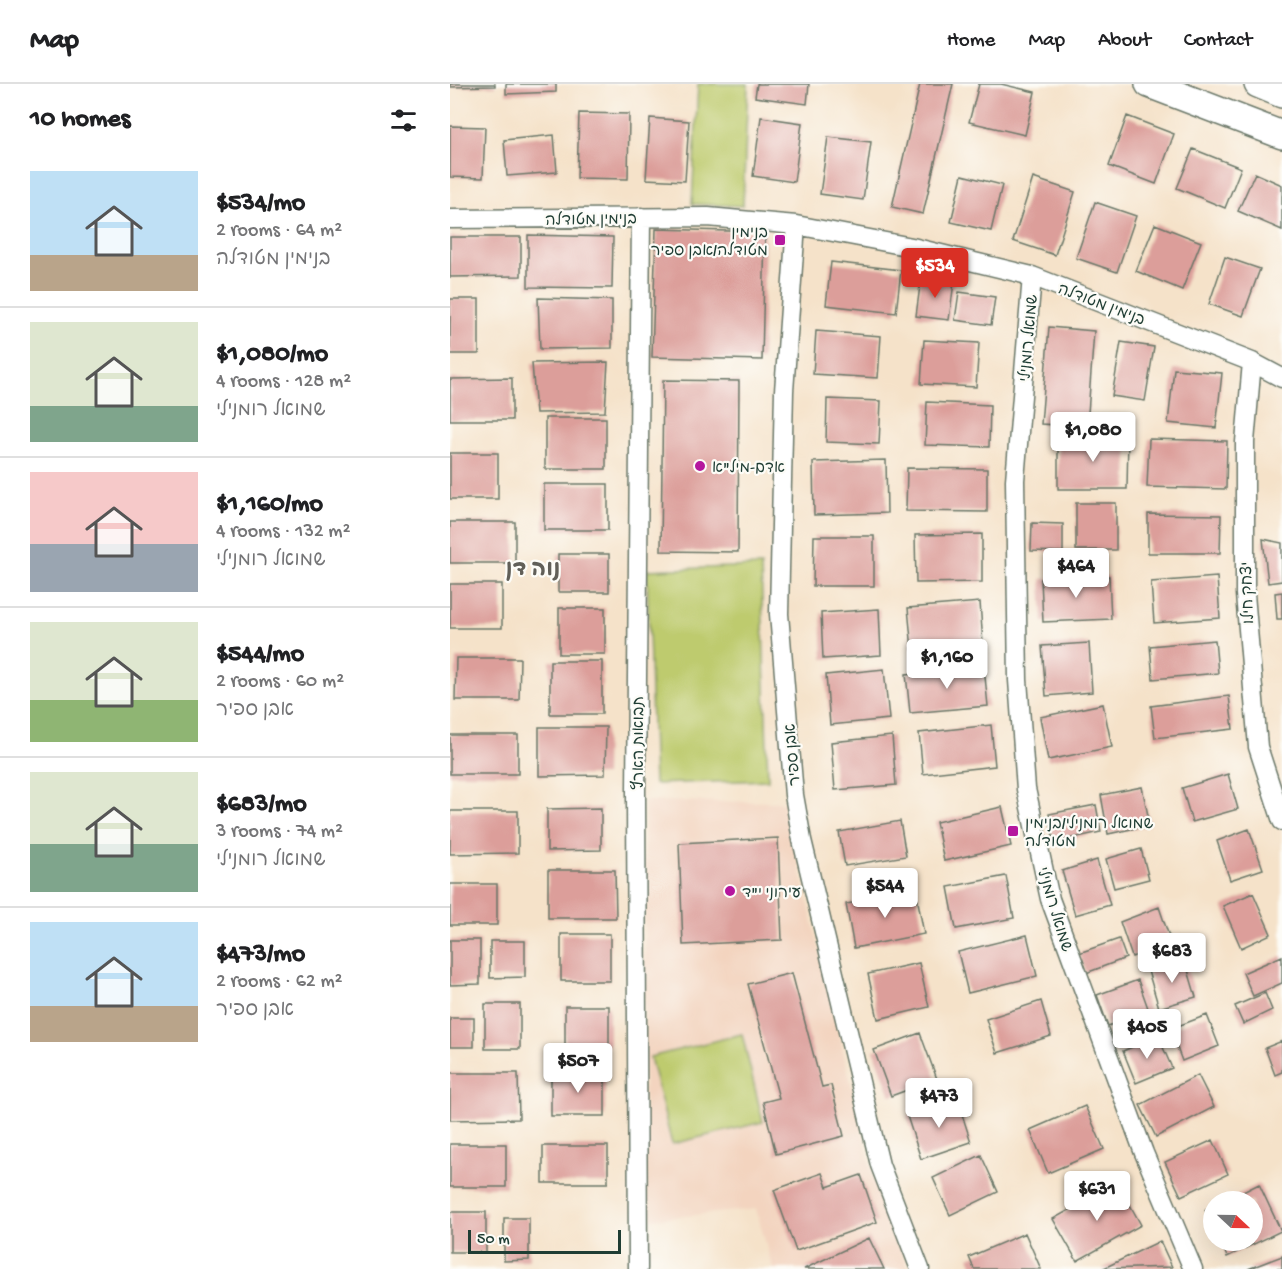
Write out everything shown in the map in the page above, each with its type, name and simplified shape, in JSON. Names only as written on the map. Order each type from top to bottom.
[{"type":"main road","points":[[1149,84],[1282,135]]},
{"type":"main road","points":[[1258,84],[1282,94]]},
{"type":"street","name":"תבואות הארץ","points":[[638,1269],[636,781],[641,217]]},
{"type":"street","name":"בנימין מטודלה","points":[[450,219],[708,218],[796,225],[912,247],[1032,276],[1252,362],[1282,378]]},
{"type":"street","name":"אבן ספיר","points":[[796,225],[784,391],[779,614],[794,795],[880,1165],[920,1269]]},
{"type":"street","name":"שמואל רומנילי","points":[[1032,276],[1015,480],[1018,680],[1026,789],[1050,899],[1144,1153],[1193,1269]]},
{"type":"street","name":"יצחק חילו","points":[[1252,362],[1245,442],[1245,594],[1258,747],[1282,820]]},
{"type":"shaded area","points":[[645,801],[784,802],[871,1168],[908,1269],[773,1269],[756,1209],[644,1220]]},
{"type":"green space","points":[[698,84],[748,84],[743,206],[692,204]]},
{"type":"green space","points":[[761,566],[768,780],[654,784],[647,570]]},
{"type":"green space","points":[[742,1034],[763,1122],[672,1144],[650,1057]]},
{"type":"building","points":[[450,84],[495,84],[495,86],[450,87]]},
{"type":"building","points":[[506,84],[556,84],[556,92],[506,94]]},
{"type":"building","points":[[757,84],[809,84],[807,104],[755,97]]},
{"type":"building","points":[[920,84],[953,84],[923,214],[892,207]]},
{"type":"building","points":[[979,84],[1001,84],[1035,92],[1025,135],[969,122]]},
{"type":"building","points":[[579,113],[629,114],[628,179],[577,178]]},
{"type":"building","points":[[1127,116],[1174,134],[1156,184],[1109,166]]},
{"type":"building","points":[[761,117],[802,123],[794,182],[753,176]]},
{"type":"building","points":[[650,118],[689,121],[685,181],[646,179]]},
{"type":"building","points":[[450,126],[485,127],[483,178],[450,177]]},
{"type":"building","points":[[554,135],[557,172],[507,176],[504,140]]},
{"type":"building","points":[[828,137],[871,142],[863,200],[820,194]]},
{"type":"building","points":[[1193,149],[1241,168],[1225,208],[1177,188]]},
{"type":"building","points":[[1255,173],[1282,185],[1282,230],[1238,211]]},
{"type":"building","points":[[962,175],[1002,185],[991,231],[951,222]]},
{"type":"building","points":[[1033,178],[1075,192],[1055,255],[1013,241]]},
{"type":"building","points":[[1095,202],[1136,216],[1117,272],[1076,258]]},
{"type":"building","points":[[1155,224],[1201,242],[1182,290],[1136,271]]},
{"type":"building","points":[[656,229],[765,232],[762,360],[652,357]]},
{"type":"building","points":[[528,235],[613,237],[612,288],[528,287]]},
{"type":"building","points":[[450,237],[521,237],[521,276],[450,277]]},
{"type":"building","points":[[1225,257],[1260,269],[1243,316],[1209,304]]},
{"type":"building","points":[[831,262],[901,270],[896,313],[826,305]]},
{"type":"building","points":[[921,278],[954,282],[949,320],[916,316]]},
{"type":"building","points":[[959,292],[995,297],[991,325],[955,320]]},
{"type":"building","points":[[538,298],[612,300],[612,348],[540,349]]},
{"type":"building","points":[[450,299],[479,299],[479,354],[450,354]]},
{"type":"building","points":[[1049,327],[1094,331],[1087,427],[1041,424]]},
{"type":"building","points":[[816,331],[881,336],[878,378],[813,374]]},
{"type":"building","points":[[924,340],[979,343],[976,387],[921,384]]},
{"type":"building","points":[[1121,342],[1154,347],[1145,401],[1112,396]]},
{"type":"building","points":[[608,362],[605,412],[536,413],[532,363]]},
{"type":"building","points":[[1174,369],[1222,373],[1216,428],[1168,423]]},
{"type":"building","points":[[512,378],[512,420],[450,420],[450,379]]},
{"type":"building","name":"אדם-מיל\"א","points":[[663,380],[739,381],[738,552],[661,551]]},
{"type":"building","points":[[827,399],[881,401],[879,444],[826,442]]},
{"type":"building","points":[[927,402],[990,405],[989,447],[925,445]]},
{"type":"building","points":[[545,418],[606,418],[606,469],[545,469]]},
{"type":"building","points":[[1058,437],[1128,437],[1127,489],[1058,489]]},
{"type":"building","points":[[1149,439],[1227,441],[1226,489],[1147,487]]},
{"type":"building","points":[[450,453],[498,453],[498,499],[450,499]]},
{"type":"building","points":[[886,460],[887,513],[814,515],[813,462]]},
{"type":"building","points":[[907,468],[987,469],[987,512],[906,511]]},
{"type":"building","points":[[544,484],[608,484],[608,530],[544,530]]},
{"type":"building","points":[[1076,503],[1116,503],[1116,550],[1076,550]]},
{"type":"building","points":[[1148,514],[1221,515],[1220,553],[1148,553]]},
{"type":"building","points":[[450,522],[515,522],[515,563],[450,563]]},
{"type":"building","points":[[1032,523],[1063,524],[1063,552],[1031,551]]},
{"type":"building","points":[[982,534],[982,582],[916,583],[915,535]]},
{"type":"building","points":[[814,536],[874,536],[874,586],[813,586]]},
{"type":"building","points":[[1263,539],[1282,543],[1282,581],[1268,583]]},
{"type":"building","points":[[558,554],[609,554],[609,592],[558,592]]},
{"type":"building","points":[[1109,576],[1111,619],[1043,622],[1041,579]]},
{"type":"building","points":[[1217,577],[1220,618],[1154,623],[1151,582]]},
{"type":"building","points":[[450,584],[502,584],[502,628],[450,628]]},
{"type":"building","points":[[1282,592],[1282,619],[1277,619],[1275,593]]},
{"type":"building","points":[[980,602],[983,644],[912,650],[908,608]]},
{"type":"building","points":[[559,608],[605,608],[605,654],[559,654]]},
{"type":"building","points":[[879,609],[881,655],[823,659],[821,613]]},
{"type":"building","points":[[1215,640],[1218,673],[1153,679],[1150,646]]},
{"type":"building","points":[[1089,643],[1092,692],[1046,696],[1042,646]]},
{"type":"building","points":[[456,658],[520,658],[519,700],[455,700]]},
{"type":"building","points":[[550,661],[602,661],[602,714],[550,714]]},
{"type":"building","points":[[984,667],[988,706],[910,713],[906,674]]},
{"type":"building","points":[[884,669],[889,719],[830,725],[826,675]]},
{"type":"building","points":[[1229,696],[1233,729],[1155,738],[1151,706]]},
{"type":"building","points":[[1103,704],[1112,747],[1048,760],[1040,717]]},
{"type":"building","points":[[991,725],[995,766],[923,774],[919,733]]},
{"type":"building","points":[[539,727],[606,727],[605,775],[539,776]]},
{"type":"building","points":[[450,735],[518,735],[518,774],[450,774]]},
{"type":"building","points":[[892,736],[896,785],[835,790],[831,742]]},
{"type":"building","points":[[1228,774],[1238,809],[1192,822],[1182,788]]},
{"type":"building","points":[[1142,787],[1150,825],[1108,834],[1101,795]]},
{"type":"building","points":[[1096,805],[1101,832],[1054,842],[1049,814]]},
{"type":"building","points":[[1002,807],[1011,846],[944,861],[936,822]]},
{"type":"building","points":[[601,808],[601,850],[547,851],[547,809]]},
{"type":"building","points":[[450,811],[518,811],[518,853],[450,854]]},
{"type":"building","points":[[900,821],[906,856],[845,866],[839,832]]},
{"type":"building","points":[[1249,829],[1263,869],[1230,880],[1217,841]]},
{"type":"building","name":"עירוני י\"ד","points":[[778,838],[782,940],[683,945],[679,843]]},
{"type":"building","points":[[1141,849],[1149,879],[1114,888],[1106,859]]},
{"type":"building","points":[[1097,860],[1110,905],[1075,915],[1062,871]]},
{"type":"building","points":[[548,870],[615,870],[616,918],[548,918]]},
{"type":"building","points":[[1006,876],[1014,918],[956,929],[948,887]]},
{"type":"building","points":[[450,884],[497,884],[497,925],[450,925]]},
{"type":"building","points":[[916,891],[924,934],[854,948],[846,904]]},
{"type":"building","points":[[1253,893],[1271,934],[1241,948],[1223,906]]},
{"type":"building","points":[[1159,907],[1171,942],[1132,957],[1120,922]]},
{"type":"building","points":[[561,934],[610,934],[610,981],[561,981]]},
{"type":"building","points":[[1027,935],[1037,976],[968,993],[958,952]]},
{"type":"building","points":[[1119,939],[1126,958],[1086,973],[1079,953]]},
{"type":"building","points":[[450,940],[480,940],[480,984],[450,985]]},
{"type":"building","points":[[490,941],[525,941],[525,977],[490,978]]},
{"type":"building","points":[[1282,956],[1282,983],[1253,996],[1243,973]]},
{"type":"building","points":[[1185,960],[1196,997],[1159,1008],[1148,971]]},
{"type":"building","points":[[919,963],[929,1007],[878,1019],[868,974]]},
{"type":"building","points":[[792,973],[822,1087],[831,1085],[844,1136],[776,1154],[763,1102],[779,1098],[748,984]]},
{"type":"building","points":[[1138,980],[1149,1011],[1108,1026],[1097,995]]},
{"type":"building","points":[[1265,993],[1272,1010],[1243,1024],[1235,1006]]},
{"type":"building","points":[[1041,1001],[1051,1036],[997,1053],[986,1019]]},
{"type":"building","points":[[485,1004],[520,1004],[520,1049],[485,1049]]},
{"type":"building","points":[[565,1006],[609,1006],[609,1046],[565,1046]]},
{"type":"building","points":[[1207,1015],[1219,1046],[1182,1061],[1170,1029]]},
{"type":"building","points":[[450,1018],[474,1018],[474,1047],[450,1047]]},
{"type":"building","points":[[920,1033],[937,1079],[891,1096],[874,1050]]},
{"type":"building","points":[[1158,1036],[1172,1068],[1136,1083],[1123,1051]]},
{"type":"building","points":[[1282,1041],[1282,1072],[1275,1075],[1265,1048]]},
{"type":"building","points":[[551,1072],[605,1072],[605,1116],[551,1116]]},
{"type":"building","points":[[450,1073],[518,1073],[519,1119],[450,1120]]},
{"type":"building","points":[[1198,1075],[1214,1107],[1156,1137],[1140,1105]]},
{"type":"building","points":[[957,1099],[971,1142],[921,1159],[907,1116]]},
{"type":"building","points":[[1085,1106],[1104,1149],[1048,1173],[1030,1130]]},
{"type":"building","points":[[1213,1140],[1228,1174],[1181,1196],[1165,1162]]},
{"type":"building","points":[[450,1144],[506,1144],[506,1187],[450,1187]]},
{"type":"building","points":[[543,1146],[608,1146],[608,1183],[543,1183]]},
{"type":"building","points":[[981,1155],[998,1192],[950,1215],[933,1178]]},
{"type":"building","points":[[822,1173],[827,1187],[861,1175],[877,1222],[796,1251],[774,1190]]},
{"type":"building","points":[[1118,1183],[1141,1225],[1077,1261],[1053,1219]]},
{"type":"building","points":[[1259,1184],[1262,1191],[1245,1191]]},
{"type":"building","points":[[1263,1193],[1281,1231],[1263,1240]]},
{"type":"building","points":[[450,1212],[486,1212],[486,1252],[450,1252]]},
{"type":"building","points":[[504,1218],[529,1218],[529,1260],[504,1261]]},
{"type":"building","points":[[1025,1233],[1041,1269],[974,1269],[969,1257]]},
{"type":"building","points":[[869,1238],[884,1269],[804,1269]]},
{"type":"building","points":[[1160,1241],[1172,1267],[1102,1269]]},
{"type":"building","points":[[1225,1251],[1239,1251],[1227,1257]]},
{"type":"building","points":[[1282,1256],[1282,1269],[1248,1269]]},
{"type":"place","name":"בנימין מטודלה/אבן ספיר","points":[[780,240]]},
{"type":"place","name":"אדם-מיל\"א","points":[[700,466]]},
{"type":"place","name":"שמואל רומנילי/בנימין מטודלה","points":[[1013,831]]},
{"type":"place","name":"עירוני י\"ד","points":[[730,891]]},
{"type":"district","name":"נוה דן","points":[[533,567]]}]
